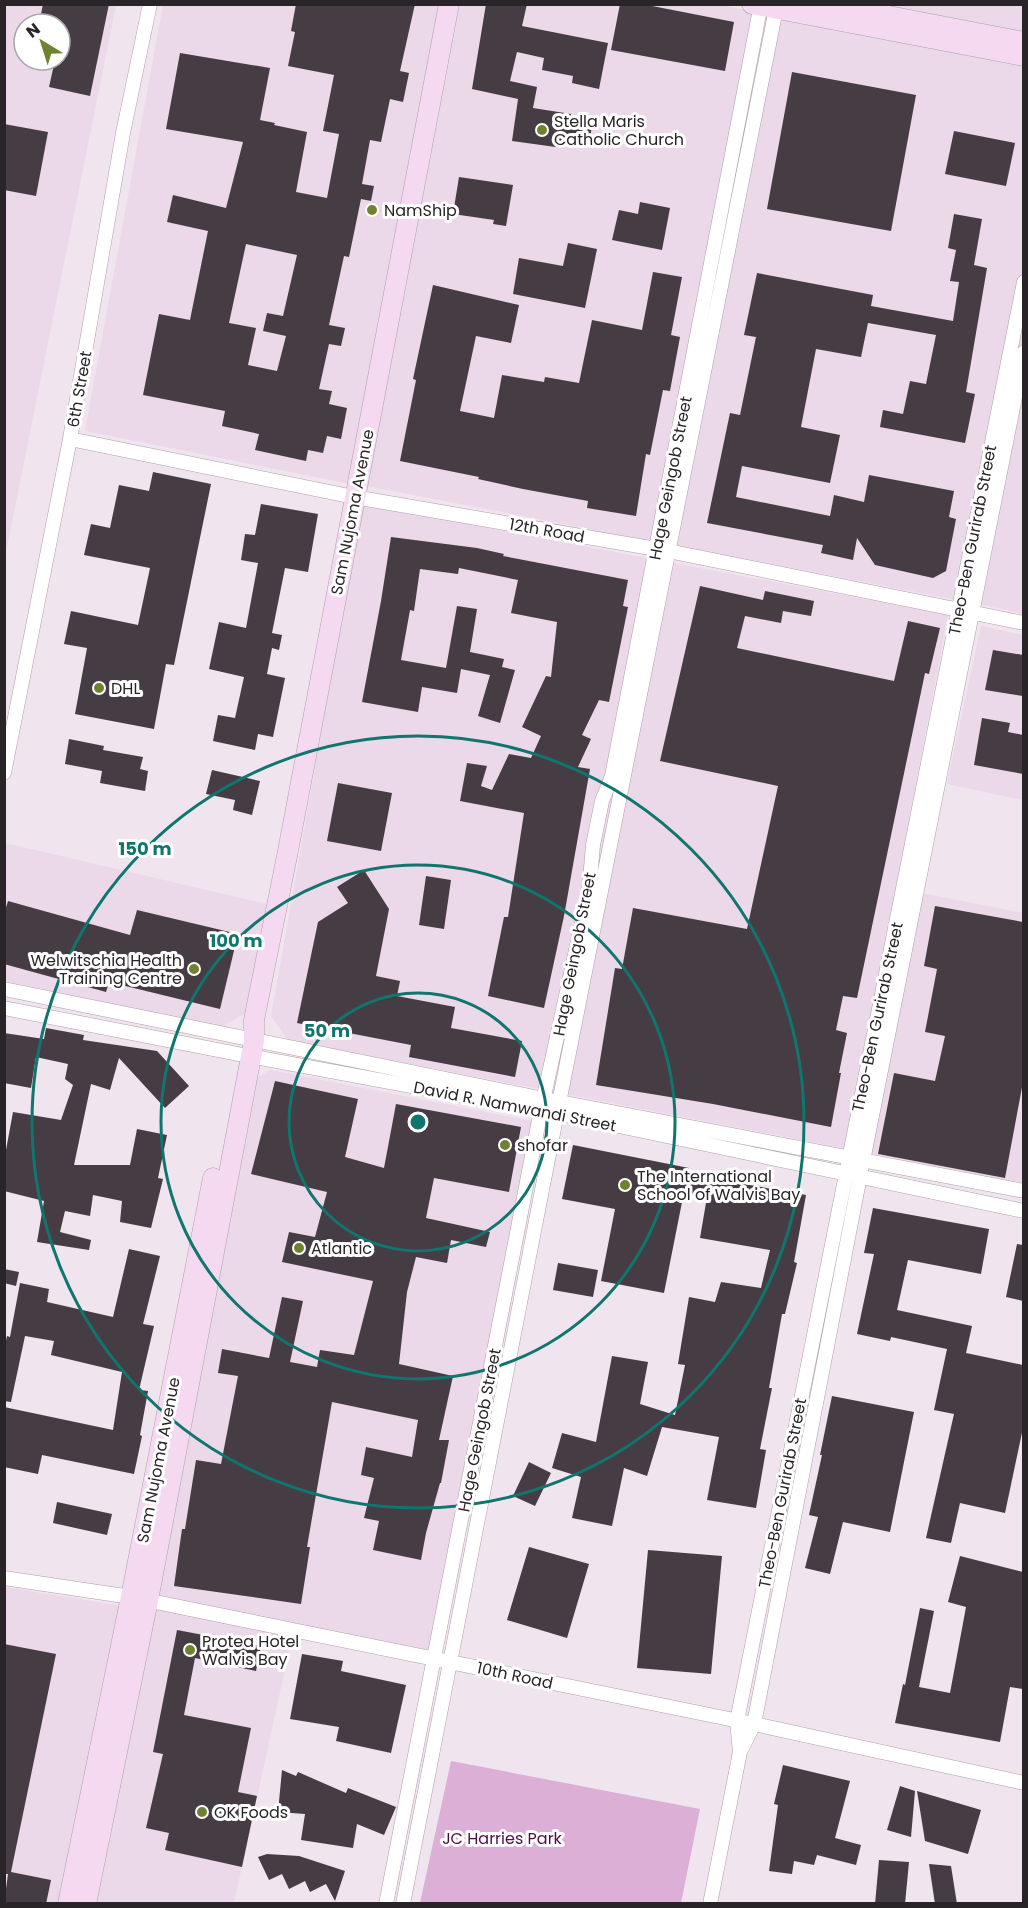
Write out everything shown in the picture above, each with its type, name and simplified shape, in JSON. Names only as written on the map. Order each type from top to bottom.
[{"type":"main road","name":"Sam Nujoma Avenue","points":[[86,1904],[140,1598],[246,1048],[254,1020],[288,849],[449,4]]},
{"type":"main road","points":[[826,4],[1023,42]]},
{"type":"main road","points":[[766,6],[1023,56]]},
{"type":"main road","name":"Sam Nujoma Avenue","points":[[69,1904],[140,1598]]},
{"type":"street","name":"6th Street","points":[[4,773],[70,439],[123,133],[150,4]]},
{"type":"street","name":"Hage Geingob Street","points":[[403,1904],[558,1108],[766,6]]},
{"type":"street","name":"Theo-Ben Gurirab Street","points":[[740,1752],[737,1721],[853,1175],[863,1161],[921,873],[964,609],[1023,282]]},
{"type":"street","name":"Theo-Ben Gurirab Street","points":[[710,1904],[740,1752],[754,1724],[853,1175],[848,1158],[964,609],[1023,352]]},
{"type":"street","name":"12th Road","points":[[70,439],[354,497],[662,550],[1023,622]]},
{"type":"street","name":"Hage Geingob Street","points":[[387,1904],[543,1105],[589,891],[595,834],[602,801],[612,776],[662,550]]},
{"type":"street","name":"David R. Namwandi Street","points":[[4,989],[246,1048]]},
{"type":"street","name":"David R. Namwandi Street","points":[[4,1008],[246,1048],[543,1105],[853,1175],[1023,1210]]},
{"type":"street","name":"David R. Namwandi Street","points":[[558,1108],[1023,1191]]},
{"type":"street","name":"10th Road","points":[[4,1578],[80,1591],[140,1598],[754,1724],[1023,1783]]},
{"type":"shaded area","points":[[715,4],[790,18],[793,5],[1023,5],[1023,614],[367,486],[460,5]]},
{"type":"shaded area","points":[[5,5],[116,5],[5,557]]},
{"type":"shaded area","points":[[163,5],[442,5],[351,484],[85,431]]},
{"type":"shaded area","points":[[362,504],[948,615],[896,888],[1023,913],[1023,1183],[288,1040],[271,1016]]},
{"type":"shaded area","points":[[981,626],[1023,635],[1023,800],[947,784]]},
{"type":"shaded area","points":[[5,843],[271,905],[246,1013],[221,1027],[5,981]]},
{"type":"shaded area","points":[[271,1070],[532,1121],[428,1663],[292,1637],[234,1903],[94,1904],[256,1078]]},
{"type":"shaded area","points":[[4,1587],[122,1606],[61,1903],[5,1903]]},
{"type":"green space","name":"JC Harries Park","points":[[451,1761],[700,1809],[681,1903],[420,1903]]},
{"type":"building","points":[[43,4],[109,4],[90,96],[49,87],[52,72],[72,72],[72,12],[41,12]]},
{"type":"building","points":[[296,4],[415,4],[400,71],[409,73],[403,102],[390,99],[381,142],[370,140],[362,184],[374,186],[371,201],[361,199],[349,257],[344,256],[329,325],[345,328],[341,346],[329,344],[319,389],[332,391],[329,404],[347,408],[341,439],[327,436],[323,453],[308,450],[306,461],[255,450],[259,434],[222,426],[225,411],[143,395],[159,314],[190,320],[208,231],[167,222],[173,195],[226,208],[243,142],[166,129],[180,53],[270,68],[260,120],[307,132],[296,192],[327,198],[339,134],[323,131],[334,75],[288,66],[295,32],[291,31]],"holes":[[[246,244],[297,255],[283,316],[267,313],[263,331],[286,336],[277,371],[248,365],[256,328],[229,323]]]},
{"type":"building","points":[[486,4],[527,4],[522,26],[608,43],[599,89],[572,83],[573,76],[542,70],[544,58],[517,52],[510,81],[537,87],[533,108],[571,114],[570,122],[592,125],[590,139],[565,136],[563,148],[512,141],[518,99],[472,89]]},
{"type":"building","points":[[620,4],[642,4],[734,22],[725,71],[611,50]]},
{"type":"building","points":[[792,72],[916,95],[891,231],[767,209]]},
{"type":"building","points":[[4,124],[48,132],[36,196],[4,190]]},
{"type":"building","points":[[954,131],[1015,143],[1006,186],[945,174]]},
{"type":"building","points":[[459,177],[513,185],[506,226],[493,224],[494,220],[453,214]]},
{"type":"building","points":[[640,202],[670,208],[662,250],[612,240],[619,210],[638,214]]},
{"type":"building","points":[[954,214],[982,219],[974,265],[987,268],[966,392],[975,394],[965,443],[880,427],[883,410],[903,414],[910,381],[926,384],[936,335],[868,323],[861,357],[816,349],[801,427],[840,435],[830,483],[742,466],[736,497],[830,516],[834,495],[864,502],[869,475],[954,491],[949,517],[956,519],[946,571],[933,578],[875,565],[857,538],[853,560],[821,553],[823,545],[707,523],[730,413],[740,415],[756,337],[744,335],[757,273],[873,295],[871,306],[953,321],[959,282],[950,281],[956,250],[948,248]]},
{"type":"building","points":[[568,243],[597,249],[585,308],[513,294],[519,258],[563,266]]},
{"type":"building","points":[[653,272],[682,277],[671,335],[680,337],[670,391],[663,390],[650,455],[646,454],[636,516],[587,508],[588,501],[400,461],[416,380],[413,379],[433,285],[519,305],[511,343],[476,336],[460,411],[494,418],[502,375],[544,382],[545,377],[579,383],[592,320],[642,330]]},
{"type":"building","points":[[153,472],[211,484],[174,665],[166,664],[154,729],[75,714],[87,648],[64,644],[71,611],[138,625],[150,568],[84,555],[91,524],[110,528],[119,485],[149,491]]},
{"type":"building","points":[[261,504],[318,514],[308,572],[285,568],[272,633],[282,635],[279,650],[272,648],[267,674],[285,678],[273,737],[258,734],[255,750],[213,741],[218,715],[235,718],[244,677],[209,669],[219,622],[246,628],[258,563],[241,560],[245,534],[255,535]]},
{"type":"building","points":[[391,537],[477,548],[504,554],[503,556],[628,580],[623,606],[628,607],[609,702],[599,700],[582,735],[591,739],[578,767],[590,769],[564,916],[544,1008],[488,996],[504,917],[508,917],[524,813],[460,801],[467,763],[487,766],[481,786],[492,790],[509,754],[531,758],[541,736],[522,727],[546,676],[551,677],[557,622],[511,613],[518,580],[459,568],[458,574],[420,569],[414,611],[410,610],[401,660],[446,668],[457,606],[477,609],[470,652],[504,659],[502,667],[515,670],[500,723],[478,716],[490,675],[461,669],[457,693],[422,687],[418,712],[362,702]]},
{"type":"building","points":[[700,586],[763,600],[765,591],[814,601],[811,616],[783,611],[781,623],[745,616],[737,648],[894,681],[908,621],[940,628],[929,674],[925,673],[857,998],[843,996],[836,1030],[847,1033],[831,1127],[713,1104],[596,1085],[615,968],[622,969],[633,908],[747,929],[778,786],[660,761]]},
{"type":"building","points":[[993,650],[1023,655],[1023,696],[985,690]]},
{"type":"building","points":[[982,718],[1010,723],[1008,732],[1023,735],[1023,774],[974,765]]},
{"type":"building","points":[[69,739],[104,746],[103,750],[143,757],[140,769],[148,771],[145,791],[100,783],[102,771],[65,764]]},
{"type":"building","points":[[212,770],[260,781],[252,815],[233,810],[235,800],[206,794]]},
{"type":"building","points":[[338,783],[392,793],[381,851],[327,841]]},
{"type":"building","points":[[364,870],[389,909],[376,976],[400,981],[397,996],[455,1007],[451,1028],[522,1041],[515,1077],[409,1057],[411,1045],[297,1023],[318,922],[348,903],[337,887]]},
{"type":"building","points":[[426,876],[451,880],[444,929],[419,925]]},
{"type":"building","points":[[8,901],[130,935],[137,910],[238,934],[220,1009],[109,982],[106,992],[4,964],[4,914]]},
{"type":"building","points":[[935,906],[1023,922],[1023,1082],[1005,1178],[878,1154],[894,1073],[935,1081],[945,1036],[925,1032],[937,969],[924,966]]},
{"type":"building","points":[[46,1028],[84,1035],[83,1040],[157,1051],[189,1086],[165,1108],[119,1058],[110,1090],[91,1084],[74,1165],[130,1165],[137,1129],[167,1135],[158,1178],[163,1179],[151,1228],[120,1222],[122,1201],[93,1195],[90,1216],[65,1211],[60,1232],[91,1240],[89,1250],[37,1242],[44,1201],[4,1191],[4,1149],[6,1150],[13,1112],[61,1120],[73,1085],[65,1079],[68,1064],[36,1057],[31,1088],[4,1083],[4,1033],[44,1039]]},
{"type":"building","points":[[275,1081],[358,1099],[345,1157],[384,1168],[396,1104],[521,1127],[509,1192],[434,1178],[426,1218],[490,1232],[486,1247],[451,1240],[447,1263],[416,1257],[407,1292],[399,1364],[453,1376],[439,1440],[449,1440],[441,1483],[426,1533],[421,1560],[373,1550],[379,1521],[364,1518],[374,1478],[361,1475],[366,1447],[412,1457],[418,1420],[332,1402],[307,1547],[310,1547],[301,1604],[174,1586],[182,1529],[185,1529],[196,1460],[221,1464],[238,1376],[218,1373],[222,1349],[269,1358],[282,1297],[303,1301],[290,1362],[317,1367],[320,1350],[354,1355],[373,1281],[282,1262],[289,1232],[315,1237],[327,1192],[251,1174]]},
{"type":"building","points":[[573,1145],[689,1168],[687,1174],[806,1195],[794,1262],[797,1263],[785,1314],[782,1314],[769,1388],[772,1388],[760,1449],[766,1450],[756,1508],[707,1500],[719,1437],[662,1427],[647,1476],[624,1468],[612,1526],[572,1518],[581,1477],[552,1468],[562,1433],[596,1442],[612,1356],[648,1362],[640,1404],[675,1415],[685,1365],[678,1364],[689,1297],[715,1302],[721,1282],[761,1288],[770,1250],[700,1238],[707,1197],[684,1192],[664,1293],[601,1281],[615,1209],[562,1199]]},
{"type":"building","points":[[873,1208],[989,1229],[981,1274],[908,1260],[897,1310],[972,1326],[966,1353],[1023,1365],[1023,1428],[1005,1513],[960,1503],[951,1543],[926,1538],[954,1414],[934,1410],[947,1349],[891,1337],[890,1341],[857,1334],[874,1254],[864,1253]]},
{"type":"building","points":[[1017,1244],[1023,1245],[1023,1301],[1006,1297]]},
{"type":"building","points":[[129,1249],[160,1256],[143,1324],[154,1326],[139,1390],[148,1391],[134,1474],[42,1455],[38,1474],[4,1467],[4,1407],[113,1430],[122,1372],[51,1355],[54,1341],[25,1336],[11,1402],[4,1401],[4,1349],[7,1336],[10,1337],[20,1283],[49,1289],[47,1302],[113,1317]]},
{"type":"building","points":[[558,1263],[598,1270],[593,1297],[553,1290]]},
{"type":"building","points":[[4,1269],[19,1272],[16,1286],[4,1283]]},
{"type":"building","points":[[832,1396],[914,1412],[890,1532],[843,1522],[830,1574],[805,1568],[818,1517],[809,1515]]},
{"type":"building","points":[[529,1462],[551,1473],[535,1506],[513,1496]]},
{"type":"building","points":[[57,1502],[112,1514],[107,1535],[53,1523]]},
{"type":"building","points":[[529,1547],[589,1564],[567,1638],[507,1620]]},
{"type":"building","points":[[648,1550],[722,1556],[711,1674],[637,1668]]},
{"type":"building","points":[[960,1556],[1023,1572],[1023,1689],[1010,1687],[1000,1742],[895,1723],[920,1608],[934,1611],[919,1687],[950,1693],[966,1607],[948,1602]]},
{"type":"building","points":[[177,1630],[261,1646],[256,1671],[195,1658],[184,1715],[251,1728],[238,1792],[257,1796],[242,1867],[165,1850],[169,1833],[146,1828],[163,1754],[153,1752]]},
{"type":"building","points":[[4,1644],[56,1654],[11,1872],[51,1880],[46,1904],[4,1904],[8,1874],[4,1874]]},
{"type":"building","points":[[302,1654],[343,1661],[341,1671],[406,1685],[391,1753],[336,1741],[339,1727],[290,1719]]},
{"type":"building","points":[[783,1765],[850,1781],[835,1838],[861,1845],[856,1865],[817,1855],[814,1865],[794,1861],[792,1874],[769,1871],[778,1805],[774,1804]]},
{"type":"building","points":[[282,1770],[296,1776],[298,1772],[346,1793],[348,1788],[396,1807],[384,1835],[357,1824],[353,1848],[301,1840],[305,1814],[278,1812]]},
{"type":"building","points":[[900,1786],[915,1791],[911,1837],[887,1830]]},
{"type":"building","points":[[917,1791],[981,1810],[968,1854],[925,1841]]},
{"type":"building","points":[[267,1854],[299,1856],[345,1871],[335,1901],[326,1884],[310,1892],[305,1881],[289,1889],[282,1874],[269,1880],[258,1857]]},
{"type":"building","points":[[879,1860],[909,1862],[905,1904],[875,1904]]},
{"type":"building","points":[[929,1864],[951,1866],[957,1904],[935,1904]]},
{"type":"place","name":"Stella Maris Catholic Church","points":[[542,130]]},
{"type":"place","name":"NamShip","points":[[372,210]]},
{"type":"place","name":"DHL","points":[[99,688]]},
{"type":"place","name":"Welwitschia Health Training Centre","points":[[194,969]]},
{"type":"place","name":"shofar","points":[[505,1145]]},
{"type":"place","name":"The International School of Walvis Bay","points":[[625,1185]]},
{"type":"place","name":"Atlantic","points":[[299,1248]]},
{"type":"place","name":"Protea Hotel Walvis Bay","points":[[190,1650]]},
{"type":"place","name":"OK Foods","points":[[202,1812]]}]
